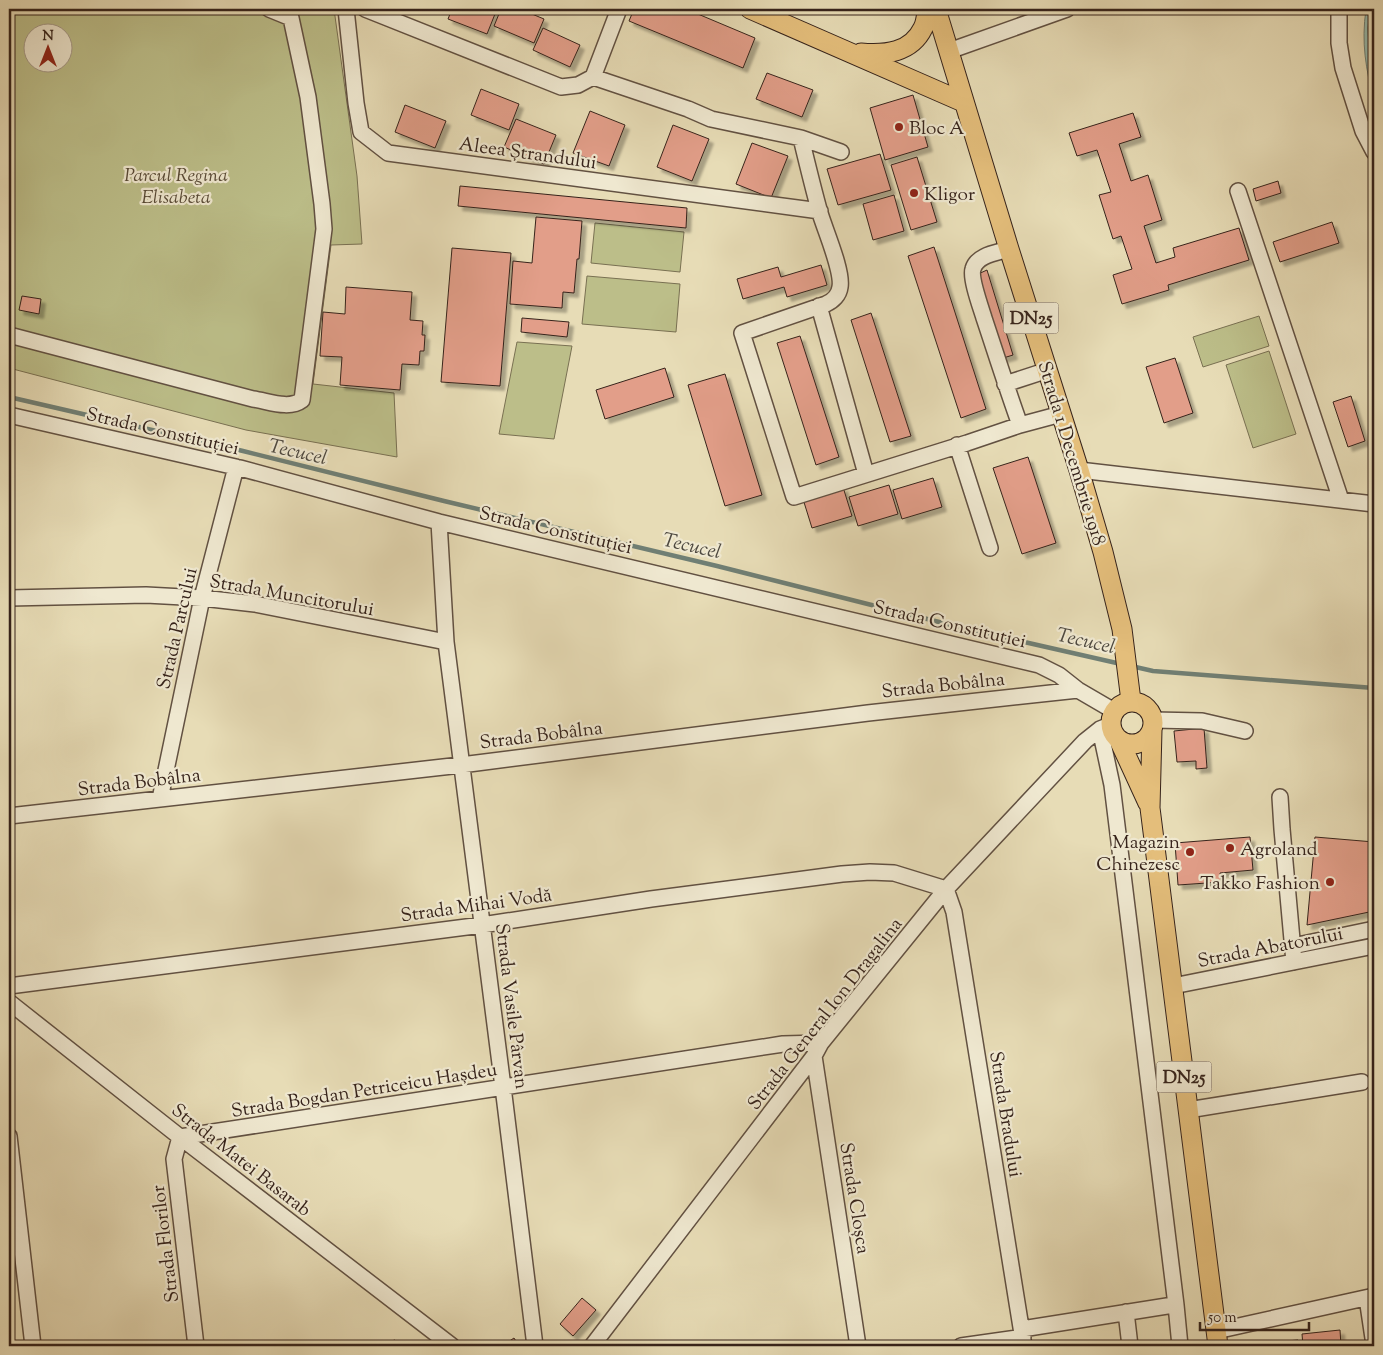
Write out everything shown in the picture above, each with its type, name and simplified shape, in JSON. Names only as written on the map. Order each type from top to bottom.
[{"type":"main road","points":[[750,9],[963,102]]},
{"type":"main road","points":[[852,52],[877,54],[897,51],[912,42],[923,28],[928,9]]},
{"type":"main road","name":"Strada 1 Decembrie 1918","points":[[936,9],[1008,249],[1048,370],[1103,552],[1122,630],[1131,702]]},
{"type":"main road","points":[[1131,702],[1141,704],[1149,710],[1152,725],[1147,738],[1138,743],[1128,744],[1111,726],[1121,704],[1131,702]]},
{"type":"main road","name":"DN25","points":[[1152,725],[1150,808],[1216,1338]]},
{"type":"main road","name":"DN25","points":[[1111,726],[1150,808]]},
{"type":"street","points":[[9,334],[253,399],[290,405],[302,400],[324,229],[322,204],[308,98],[291,18],[269,9]]},
{"type":"street","name":"Aleea Ștrandului","points":[[346,9],[361,132],[388,153],[820,211]]},
{"type":"street","points":[[365,9],[562,87],[578,85],[593,77],[619,9]]},
{"type":"street","points":[[949,52],[1067,9]]},
{"type":"street","points":[[1338,9],[1339,43],[1343,68],[1363,131],[1374,152]]},
{"type":"street","points":[[593,77],[711,119],[801,138],[841,152]]},
{"type":"street","points":[[801,138],[835,259],[840,287],[832,301],[742,333],[794,497],[1020,425],[1061,414]]},
{"type":"street","points":[[1238,191],[1341,500]]},
{"type":"street","points":[[1008,249],[984,257],[976,263],[972,271],[977,294],[1005,384],[1020,425]]},
{"type":"street","points":[[819,306],[866,474]]},
{"type":"street","points":[[1005,384],[1048,370]]},
{"type":"street","name":"Strada Constituției","points":[[9,415],[236,468],[440,522],[1039,665],[1059,675],[1078,690],[1111,726]]},
{"type":"street","points":[[957,445],[990,548]]},
{"type":"street","name":"Strada Parcului","points":[[160,799],[202,598],[236,468]]},
{"type":"street","points":[[1079,470],[1374,504]]},
{"type":"street","name":"Strada Vasile Pârvan","points":[[440,522],[446,642],[535,1346]]},
{"type":"street","name":"Strada Muncitorului","points":[[9,598],[146,595],[202,598],[255,604],[446,642]]},
{"type":"street","name":"Strada Bobâlna","points":[[9,816],[461,764],[868,713],[1078,690]]},
{"type":"street","points":[[1152,725],[1202,721],[1245,731]]},
{"type":"street","points":[[1111,726],[1112,785],[1180,1346]]},
{"type":"street","name":"Strada General Ion Dragalina","points":[[592,1346],[818,1050],[946,890],[1085,741],[1111,726]]},
{"type":"street","points":[[1280,797],[1294,962]]},
{"type":"street","name":"Strada Mihai Vodă","points":[[9,986],[482,925],[651,899],[842,874],[894,873],[946,890]]},
{"type":"street","name":"Strada Bradului","points":[[946,890],[954,912],[1023,1337]]},
{"type":"street","points":[[1293,946],[1374,929]]},
{"type":"street","name":"Strada Abatorului","points":[[1173,986],[1374,946]]},
{"type":"street","name":"Strada Matei Basarab","points":[[9,1002],[180,1137],[452,1346]]},
{"type":"street","name":"Strada Bogdan Petriceicu Hașdeu","points":[[180,1137],[783,1044],[818,1050]]},
{"type":"street","name":"Strada Cloșca","points":[[818,1050],[858,1346]]},
{"type":"street","points":[[1188,1110],[1362,1082]]},
{"type":"street","points":[[9,1136],[33,1346]]},
{"type":"street","name":"Strada Florilor","points":[[180,1137],[174,1159],[196,1346]]},
{"type":"street","points":[[1216,1338],[1371,1297],[1374,1345]]},
{"type":"street","points":[[961,1346],[1023,1337],[1126,1312],[1167,1306]]},
{"type":"street","points":[[1126,1312],[1130,1346]]},
{"type":"green space","name":"Parcul Regina Elisabeta","points":[[9,9],[334,9],[357,176],[362,244],[331,245],[313,384],[394,393],[397,457],[246,430],[9,368]]},
{"type":"green space","points":[[595,223],[684,232],[680,272],[591,263]]},
{"type":"green space","points":[[587,276],[680,284],[676,332],[582,324]]},
{"type":"green space","points":[[1259,316],[1269,346],[1203,367],[1193,337]]},
{"type":"green space","points":[[517,342],[572,346],[554,439],[499,434]]},
{"type":"green space","points":[[1269,351],[1296,434],[1253,448],[1226,365]]},
{"type":"water","points":[[1366,9],[1374,9],[1374,102],[1365,56]]},
{"type":"building","points":[[452,9],[497,9],[487,34],[448,19]]},
{"type":"building","points":[[501,9],[520,9],[544,19],[534,43],[494,26]]},
{"type":"building","points":[[634,9],[686,9],[755,38],[743,68],[629,21]]},
{"type":"building","points":[[543,28],[580,45],[570,67],[533,50]]},
{"type":"building","points":[[767,73],[813,90],[802,117],[756,99]]},
{"type":"building","points":[[481,89],[519,104],[509,130],[471,115]]},
{"type":"building","name":"Bloc A","points":[[913,95],[928,147],[885,160],[870,108]]},
{"type":"building","points":[[405,105],[446,121],[435,148],[395,132]]},
{"type":"building","points":[[590,111],[625,125],[609,166],[573,153]]},
{"type":"building","points":[[1133,113],[1141,137],[1119,144],[1131,181],[1148,175],[1162,220],[1144,226],[1156,263],[1175,257],[1173,248],[1239,228],[1249,260],[1168,285],[1169,290],[1122,304],[1113,275],[1132,269],[1121,236],[1113,239],[1099,195],[1111,192],[1097,150],[1077,156],[1069,133]]},
{"type":"building","points":[[516,119],[556,135],[544,164],[504,147]]},
{"type":"building","points":[[673,125],[709,139],[692,181],[657,167]]},
{"type":"building","points":[[752,143],[788,156],[771,198],[736,184]]},
{"type":"building","points":[[880,154],[891,190],[838,205],[827,169]]},
{"type":"building","name":"Kligor","points":[[917,157],[937,222],[911,230],[891,165]]},
{"type":"building","points":[[1278,181],[1281,193],[1256,201],[1253,189]]},
{"type":"building","points":[[460,186],[687,208],[686,228],[458,206]]},
{"type":"building","points":[[894,195],[904,231],[873,240],[863,204]]},
{"type":"building","points":[[536,217],[582,221],[574,293],[563,292],[562,308],[510,304],[513,261],[532,263]]},
{"type":"building","points":[[1332,222],[1339,243],[1280,262],[1273,242]]},
{"type":"building","points":[[934,247],[986,409],[961,418],[908,256]]},
{"type":"building","points":[[452,248],[511,253],[500,386],[441,382]]},
{"type":"building","points":[[821,265],[827,285],[787,297],[784,287],[743,299],[737,279],[778,267],[781,277]]},
{"type":"building","points":[[987,270],[1013,355],[1000,359],[976,275]]},
{"type":"building","points":[[346,287],[412,292],[410,320],[423,321],[422,335],[425,335],[424,351],[420,351],[419,365],[402,364],[400,390],[340,385],[342,357],[320,356],[323,312],[345,314]]},
{"type":"building","points":[[22,296],[41,299],[39,314],[19,310]]},
{"type":"building","points":[[871,313],[911,436],[890,442],[851,320]]},
{"type":"building","points":[[522,318],[569,322],[567,337],[521,332]]},
{"type":"building","points":[[800,336],[839,457],[816,465],[777,343]]},
{"type":"building","points":[[1175,358],[1193,413],[1164,423],[1146,367]]},
{"type":"building","points":[[665,368],[674,397],[605,419],[596,390]]},
{"type":"building","points":[[725,374],[762,495],[725,506],[688,385]]},
{"type":"building","points":[[1351,396],[1365,441],[1348,447],[1333,402]]},
{"type":"building","points":[[1028,457],[1056,543],[1022,554],[993,468]]},
{"type":"building","points":[[1373,464],[1374,492],[1370,492]]},
{"type":"building","points":[[933,478],[942,507],[902,519],[893,490]]},
{"type":"building","points":[[889,485],[898,514],[858,526],[849,497]]},
{"type":"building","points":[[843,487],[852,516],[812,528],[803,499]]},
{"type":"building","points":[[1204,728],[1207,768],[1196,769],[1196,761],[1177,762],[1174,731]]},
{"type":"building","points":[[1374,731],[1374,782],[1370,782]]},
{"type":"building","points":[[1250,837],[1253,870],[1220,873],[1221,882],[1178,885],[1175,843]]},
{"type":"building","points":[[1315,837],[1374,842],[1374,911],[1307,925]]},
{"type":"building","points":[[582,1298],[596,1310],[573,1336],[560,1324]]},
{"type":"building","points":[[1340,1330],[1341,1346],[1303,1346],[1302,1334]]},
{"type":"building","points":[[514,1338],[519,1346],[502,1346]]},
{"type":"building","points":[[395,1340],[396,1346],[372,1346]]},
{"type":"building","points":[[1298,1340],[1298,1346],[1264,1346],[1263,1343]]},
{"type":"waterway","name":"Tecucel","points":[[9,397],[243,451],[963,628],[1121,664]]},
{"type":"waterway","name":"Tecucel","points":[[1131,666],[1153,671],[1374,688]]},
{"type":"place","name":"Bloc A","points":[[899,127]]},
{"type":"place","name":"Kligor","points":[[914,193]]},
{"type":"place","name":"Agroland","points":[[1230,848]]},
{"type":"place","name":"Magazin Chinezesc","points":[[1190,852]]},
{"type":"place","name":"Takko Fashion","points":[[1330,882]]}]
